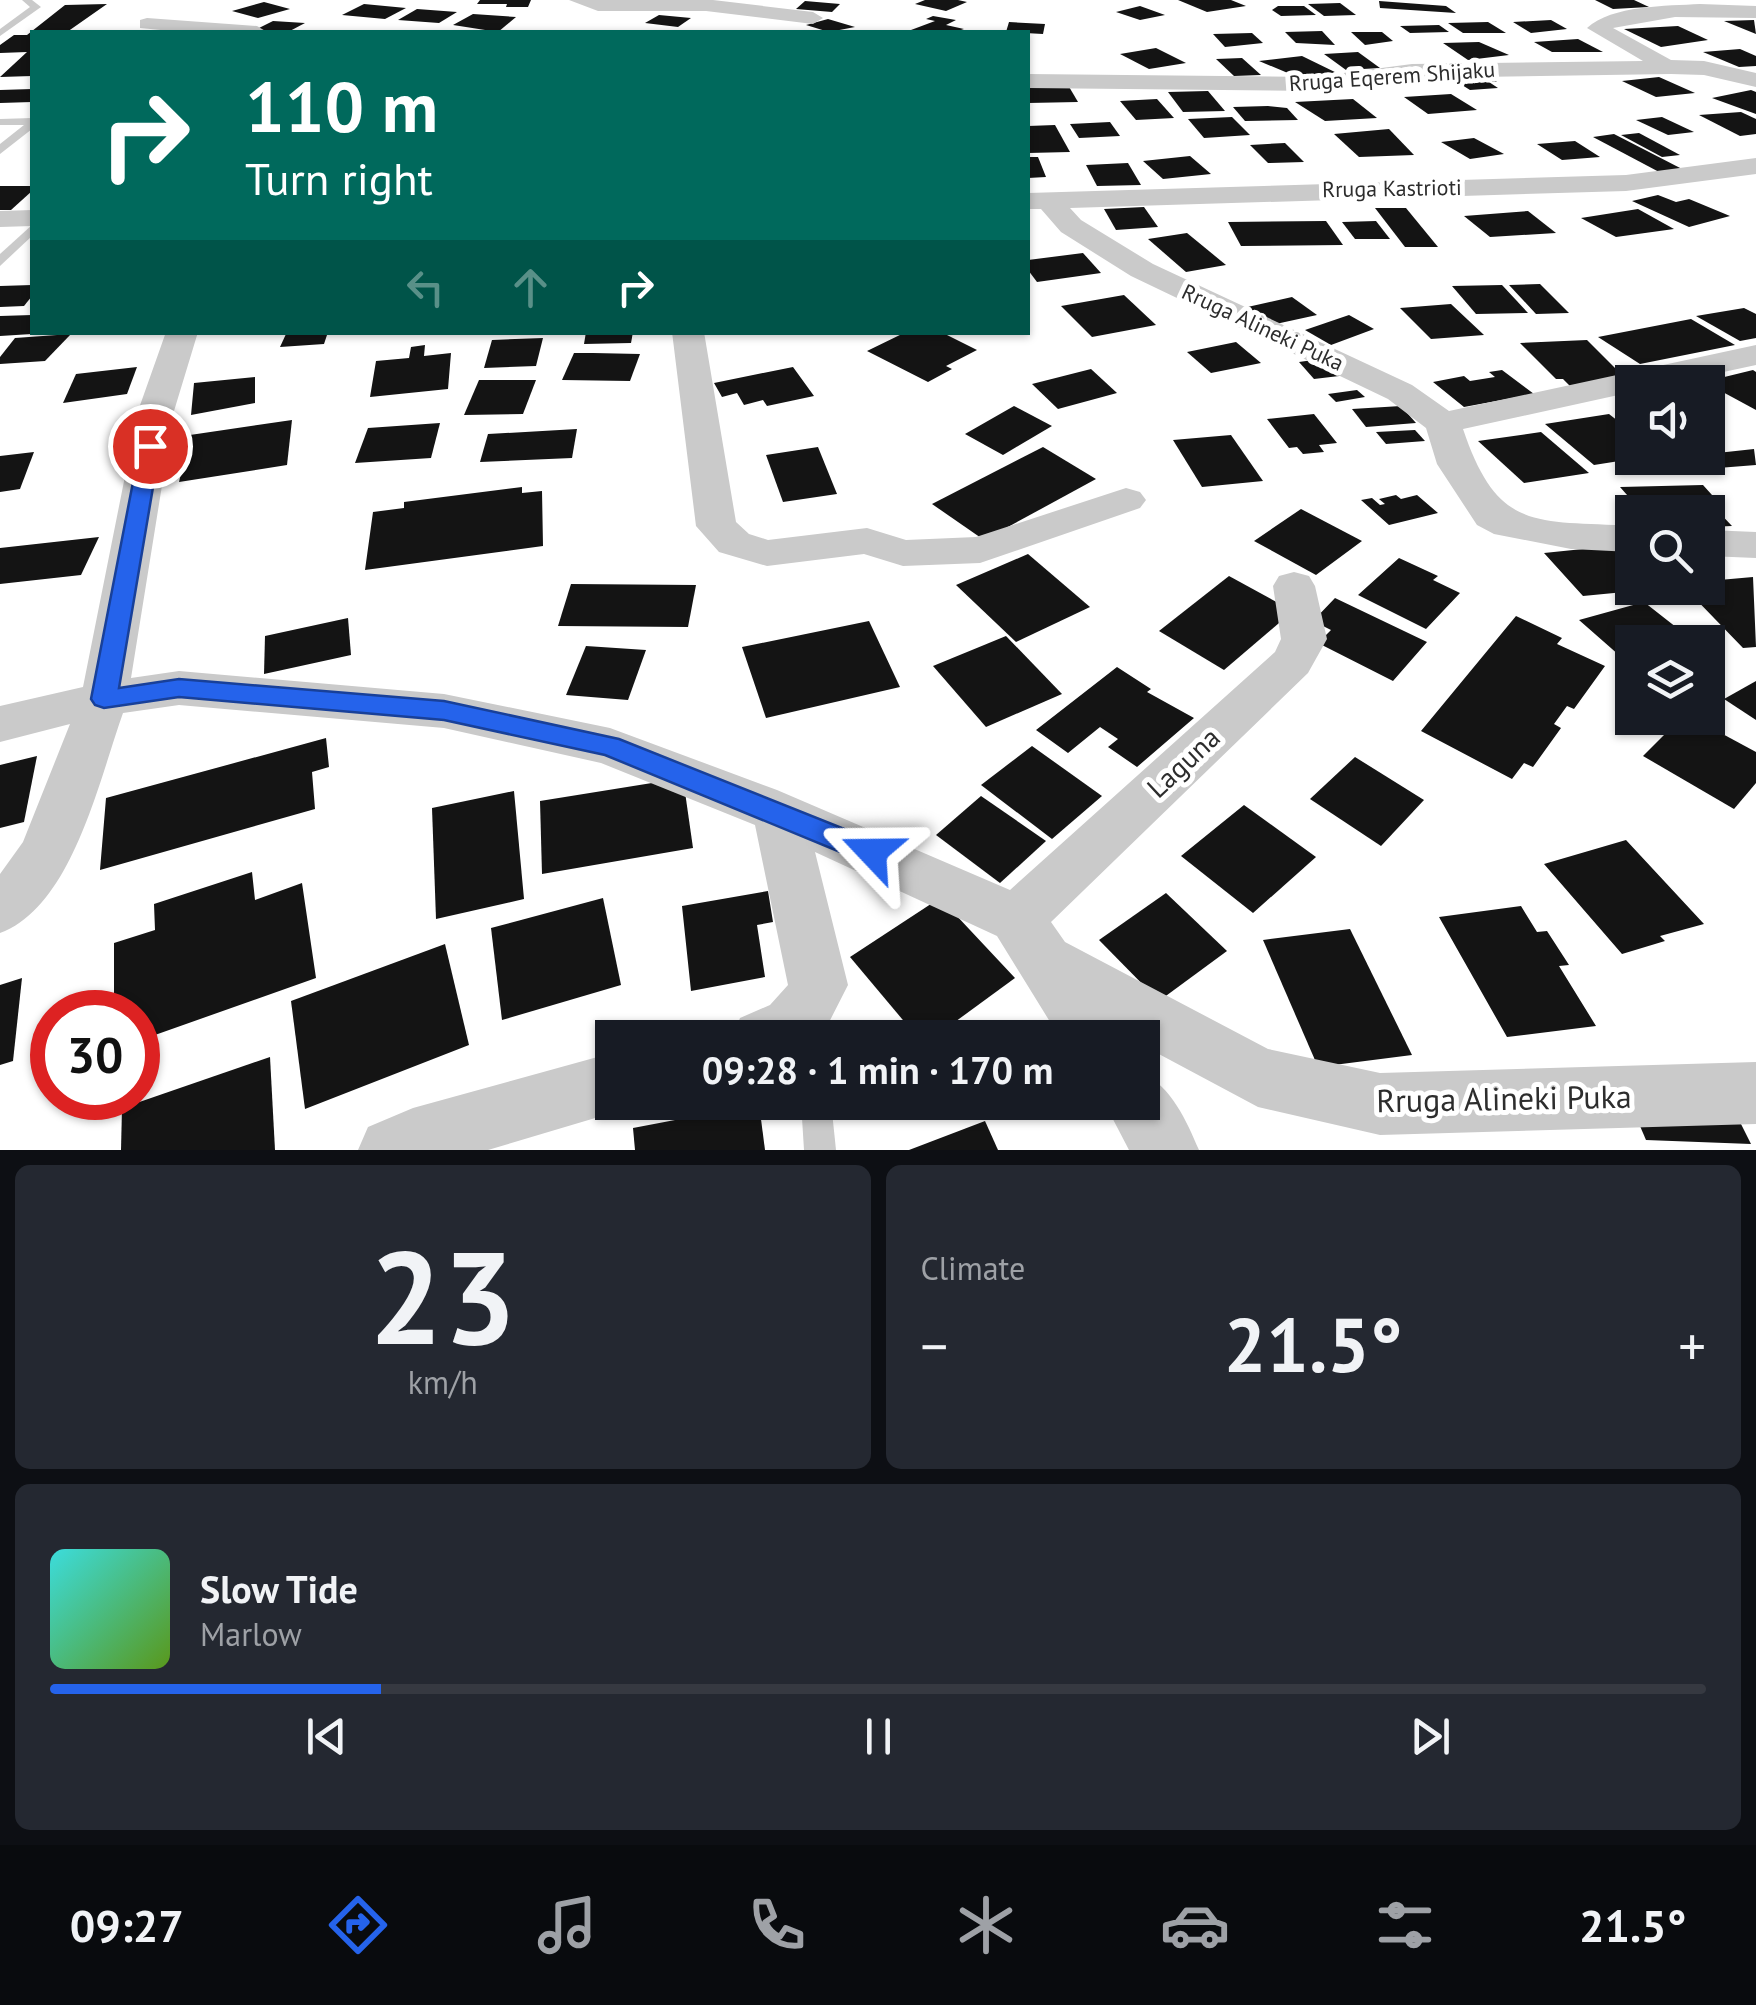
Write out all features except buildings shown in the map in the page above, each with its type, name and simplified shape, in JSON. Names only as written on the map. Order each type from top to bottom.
[{"type":"street","points":[[155,0],[148,28],[202,30]]},
{"type":"street","points":[[579,0],[618,14],[706,5],[813,18]]},
{"type":"street","points":[[1671,67],[1597,28],[1695,10],[1734,8],[1756,12]]},
{"type":"street","name":"Rruga Eqerem Shijaku","points":[[1030,82],[1312,84],[1458,69],[1671,67],[1704,68],[1756,80]]},
{"type":"street","name":"Rruga Kastrioti","points":[[1038,201],[1626,183],[1676,180],[1756,166]]},
{"type":"street","name":"Rruga Alineki Puka","points":[[1038,201],[1142,270],[1400,392],[1442,424]]},
{"type":"street","points":[[0,219],[30,218]]},
{"type":"street","points":[[0,909],[16,896],[46,853],[104,699],[156,410],[181,335]]},
{"type":"street","points":[[688,335],[716,526],[734,542],[768,552],[867,541],[903,553],[980,550],[1126,500]]},
{"type":"street","points":[[1615,539],[1508,525],[1491,516],[1456,464],[1442,424],[1756,355]]},
{"type":"street","points":[[1725,544],[1756,546]]},
{"type":"street","name":"Laguna","points":[[1031,939],[1292,662],[1304,639],[1294,586]]},
{"type":"street","name":"Rruga Alineki Puka","points":[[0,724],[104,699],[179,688],[444,711],[610,746],[778,813],[1031,939],[1258,1077],[1380,1104],[1756,1092]]},
{"type":"street","points":[[778,813],[818,985],[799,1020]]},
{"type":"street","points":[[1031,939],[1083,1020]]},
{"type":"street","points":[[406,1147],[595,1089]]},
{"type":"street","points":[[1147,1120],[1166,1150]]},
{"type":"lane","points":[[0,33],[36,6],[26,0]]},
{"type":"lane","points":[[0,122],[30,122]]},
{"type":"lane","points":[[0,150],[30,124]]},
{"type":"lane","points":[[0,262],[30,231]]},
{"type":"lane","points":[[818,1120],[820,1150]]},
{"type":"route","points":[[150,446],[104,699],[179,688],[444,711],[610,746],[872,852]]}]
